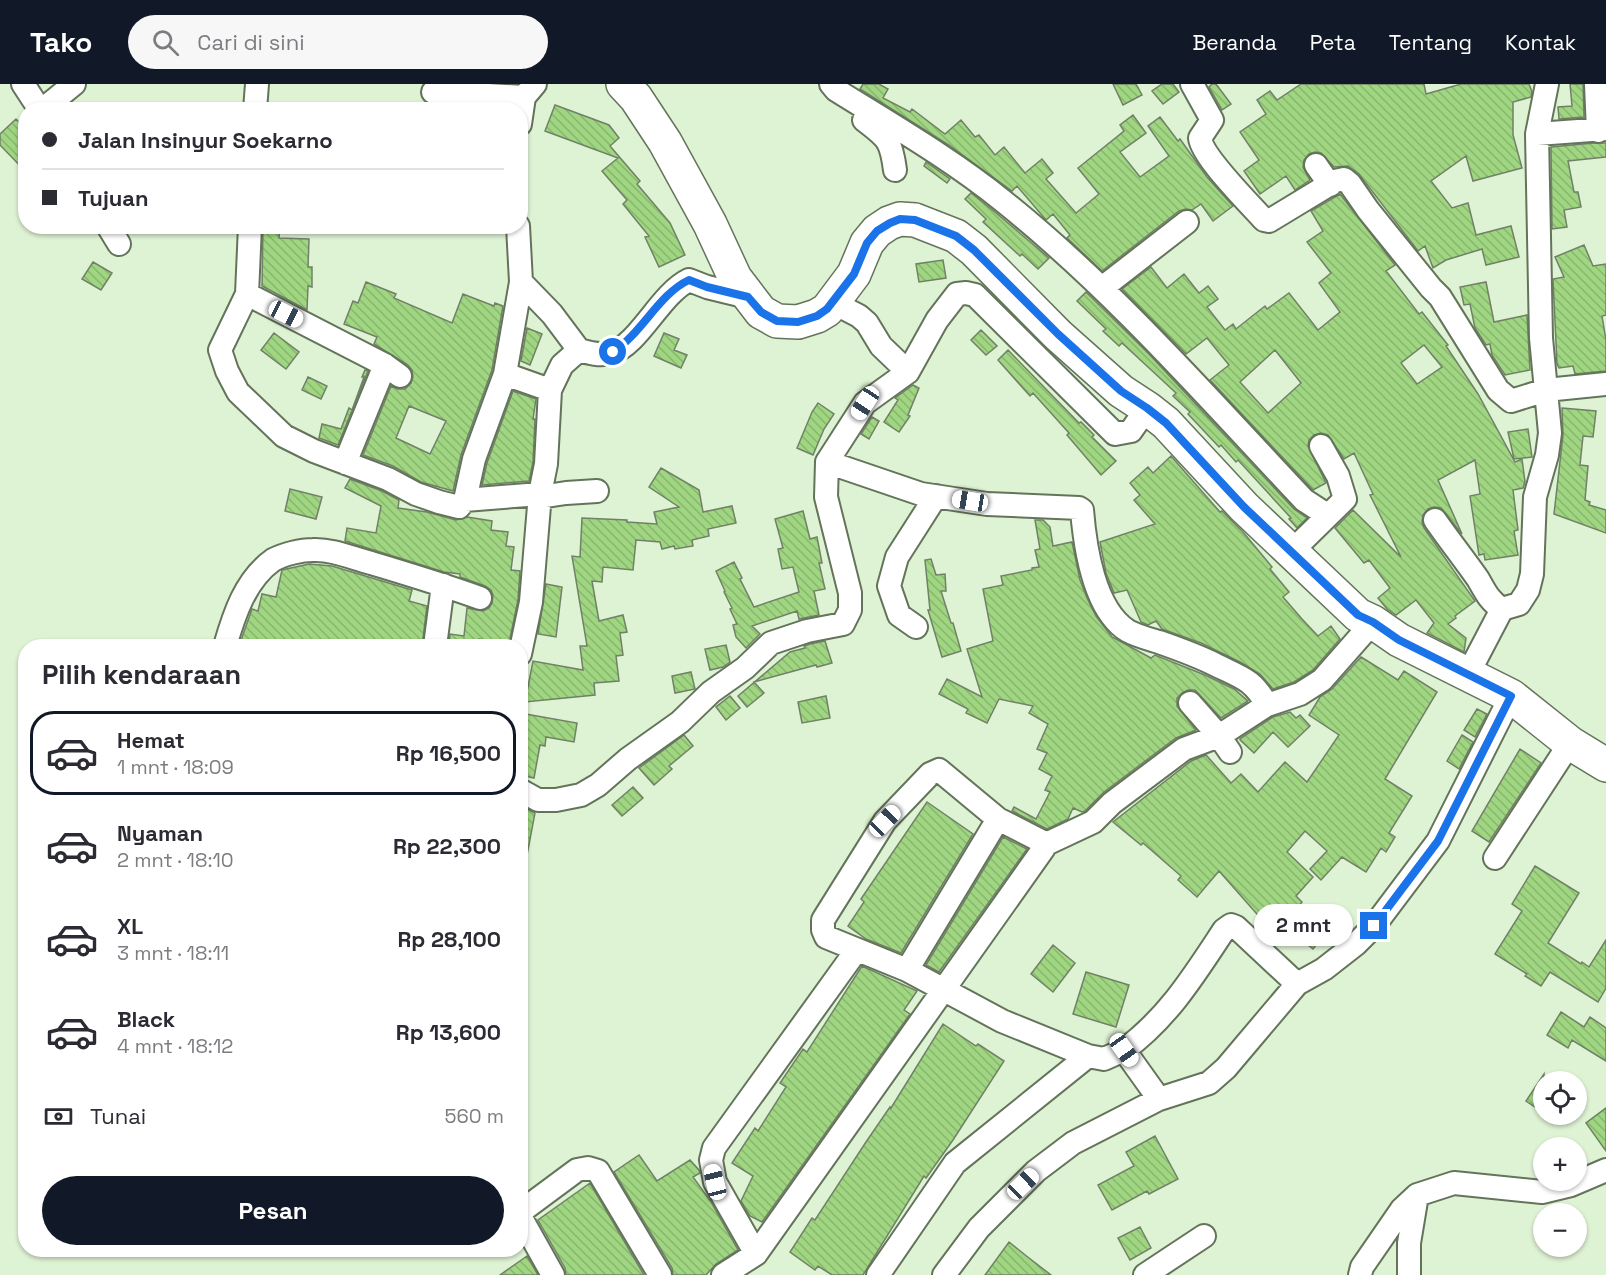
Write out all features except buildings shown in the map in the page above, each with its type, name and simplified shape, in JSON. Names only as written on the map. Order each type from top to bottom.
[{"type":"highway","points":[[623,84],[636,98],[665,142],[710,224],[735,278],[761,312],[777,321],[798,322],[817,316],[827,309],[840,294],[854,274],[867,243],[877,231],[900,219],[915,220],[956,236],[974,250],[1058,334],[1121,391],[1166,423],[1244,507],[1358,615],[1373,622],[1399,640],[1511,696],[1570,743],[1606,765]]},
{"type":"street","points":[[23,84],[35,102]]},
{"type":"street","points":[[51,102],[74,84]]},
{"type":"street","points":[[256,102],[257,84]]},
{"type":"street","points":[[1192,84],[1212,120],[1200,138],[1200,144],[1220,171],[1264,220],[1269,221],[1340,179],[1344,179],[1440,297],[1503,396],[1511,400],[1546,390],[1606,384]]},
{"type":"street","points":[[1468,674],[1502,609],[1519,604],[1525,596],[1532,574],[1535,496],[1547,455],[1550,433],[1541,338],[1537,134],[1547,84]]},
{"type":"street","points":[[1537,134],[1602,130],[1596,84]]},
{"type":"street","points":[[833,87],[842,100],[885,136],[891,148],[895,170]]},
{"type":"street","points":[[833,87],[927,147],[1003,201],[1102,288],[1304,500],[1327,515]]},
{"type":"street","points":[[433,92],[529,91]]},
{"type":"street","points":[[1316,165],[1330,185]]},
{"type":"street","points":[[1102,288],[1187,222]]},
{"type":"street","points":[[250,234],[247,294],[220,350],[237,392],[284,436],[314,452],[439,502],[459,507],[465,500],[474,459],[505,374],[521,282],[518,234]]},
{"type":"street","points":[[521,282],[552,314],[579,351],[600,354],[613,352],[636,333],[671,292],[689,280],[748,297]]},
{"type":"street","points":[[528,794],[538,800],[556,801],[581,795],[598,785],[628,759],[680,722],[711,692],[745,668],[771,643],[843,624],[850,610],[850,593],[826,497],[827,462],[865,403],[908,372],[957,294],[966,292],[975,295],[1115,434],[1131,431],[1147,408]]},
{"type":"street","points":[[247,294],[393,371],[345,463]]},
{"type":"street","points":[[832,302],[859,316],[867,323],[881,346],[908,372]]},
{"type":"street","points":[[523,639],[531,602],[540,496],[546,464],[550,390],[562,365],[579,351]]},
{"type":"street","points":[[505,374],[550,390]]},
{"type":"street","points":[[1291,552],[1345,499],[1338,476],[1321,446]]},
{"type":"street","points":[[827,462],[921,494],[987,504],[1079,508],[1082,510],[1084,534],[1100,596],[1118,623],[1129,632],[1195,654],[1246,679],[1258,690],[1267,705]]},
{"type":"street","points":[[465,500],[597,491]]},
{"type":"street","points":[[916,627],[899,615],[889,586],[897,557],[936,496]]},
{"type":"street","points":[[1435,520],[1487,596],[1502,609]]},
{"type":"street","points":[[227,639],[236,609],[260,572],[274,560],[301,551],[315,550],[335,553],[480,598]]},
{"type":"street","points":[[436,639],[443,585]]},
{"type":"street","points":[[723,1275],[756,1254],[1044,845],[1093,822],[1112,803],[1184,749],[1224,744],[1267,705],[1300,694],[1322,680],[1373,622]]},
{"type":"street","points":[[944,1275],[979,1228],[1036,1171],[1073,1143],[1159,1099],[1209,1083],[1226,1068],[1297,984],[1324,969],[1356,944],[1374,926],[1438,841],[1511,696]]},
{"type":"street","points":[[1190,703],[1224,744]]},
{"type":"street","points":[[1495,858],[1570,743]]},
{"type":"street","points":[[1044,845],[1043,842],[998,819],[939,770],[930,774],[885,821],[823,920],[823,930],[826,937],[907,970],[1002,1021],[1088,1056],[1104,1059],[1124,1050],[1156,1023],[1184,990],[1224,930],[1231,925],[1236,927],[1297,984]]},
{"type":"street","points":[[907,970],[998,819]]},
{"type":"street","points":[[756,1254],[715,1182],[711,1160],[714,1148],[856,951]]},
{"type":"street","points":[[1124,1050],[1159,1099]]},
{"type":"street","points":[[878,1275],[955,1163],[1088,1056]]},
{"type":"street","points":[[528,1206],[577,1170],[588,1168],[598,1171],[660,1275]]},
{"type":"street","points":[[1360,1275],[1362,1267],[1402,1209],[1417,1196],[1454,1183],[1542,1192],[1571,1185],[1606,1170]]},
{"type":"street","points":[[1409,1275],[1409,1243],[1417,1196]]},
{"type":"street","points":[[528,1230],[553,1275]]},
{"type":"street","points":[[1145,1275],[1204,1236]]},
{"type":"route","points":[[613,352],[636,333],[671,292],[689,280],[748,297],[761,312],[777,321],[806,321],[827,309],[840,294],[854,274],[867,243],[877,231],[890,223],[900,219],[915,220],[956,236],[974,250],[1058,334],[1121,391],[1166,423],[1244,507],[1358,615],[1373,622],[1399,640],[1511,696],[1438,841],[1374,926]]}]
